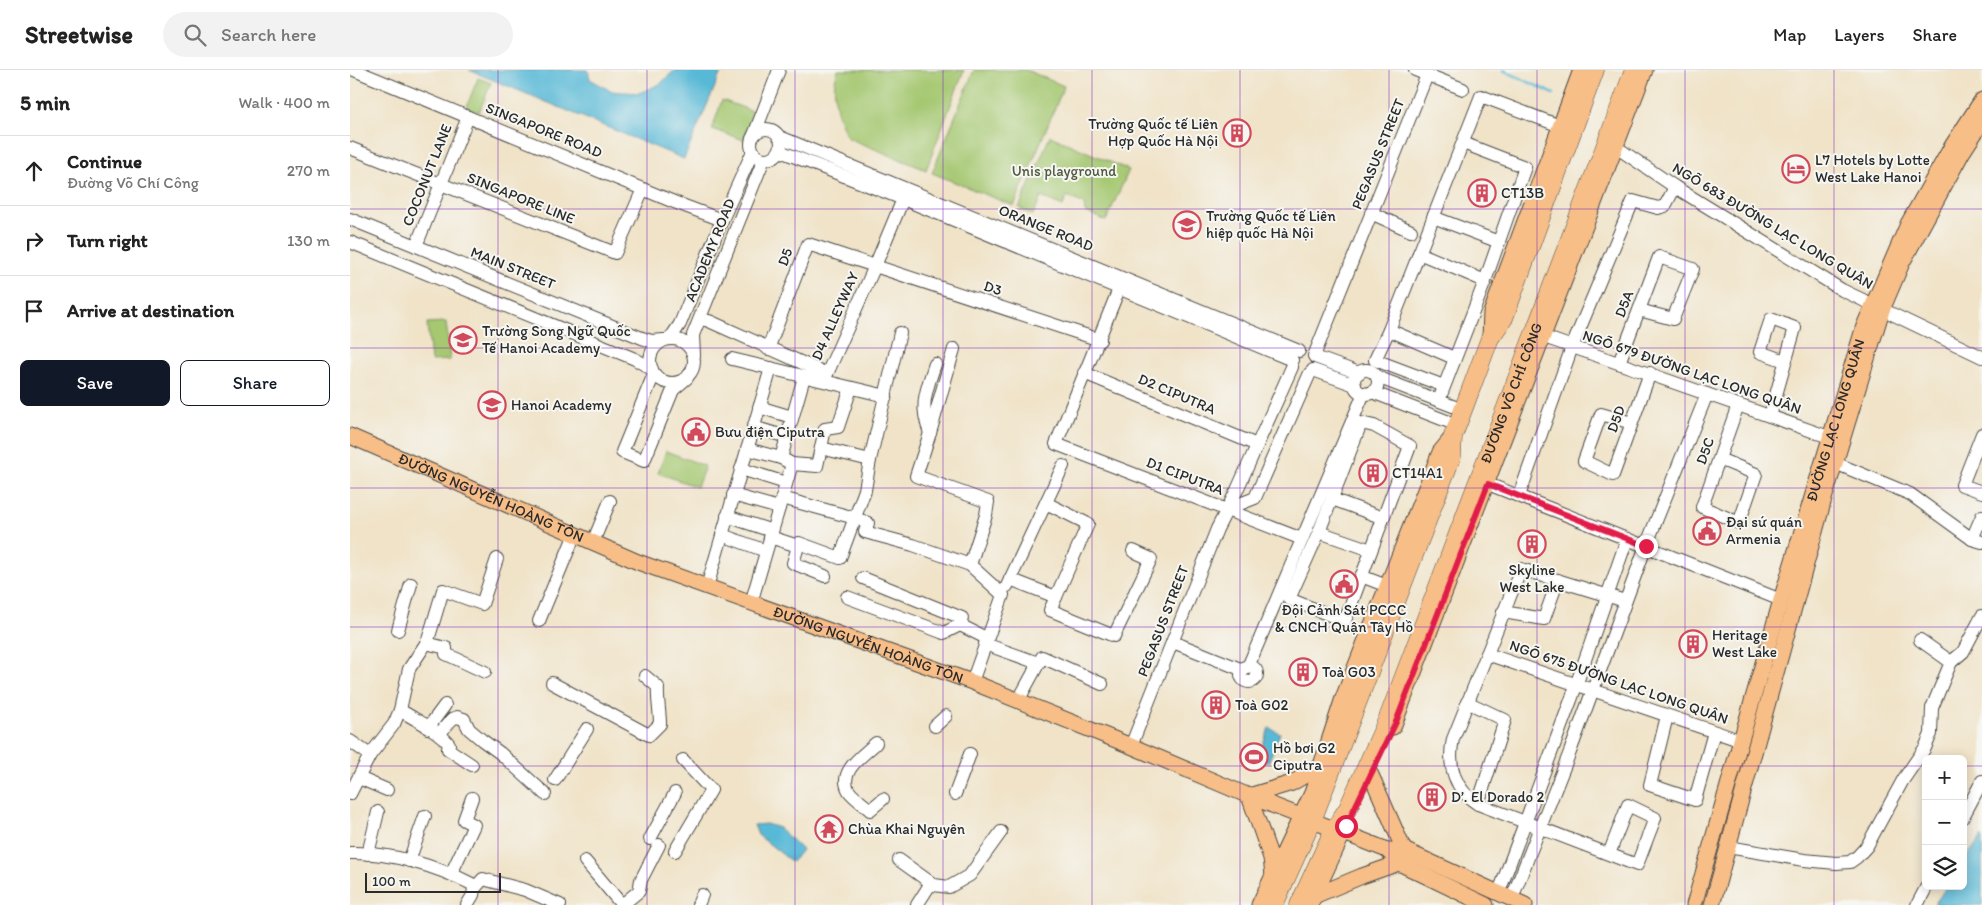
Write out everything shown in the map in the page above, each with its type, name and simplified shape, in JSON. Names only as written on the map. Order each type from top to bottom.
[{"type":"highway","points":[[1274,905],[1291,853],[1452,456],[1458,424],[1490,338],[1504,318],[1596,70]]},
{"type":"highway","name":"ĐƯỜNG VÕ CHÍ CÔNG","points":[[1308,902],[1339,831],[1353,805],[1388,718],[1629,99],[1634,70]]},
{"type":"highway","points":[[1306,818],[1312,793]]},
{"type":"highway","points":[[1330,858],[1339,831]]},
{"type":"main road","points":[[1490,338],[1491,313],[1581,70]]},
{"type":"main road","name":"ĐƯỜNG VÕ CHÍ CÔNG","points":[[1353,805],[1371,775],[1396,722],[1616,147],[1629,99],[1645,70]]},
{"type":"main road","name":"ĐƯỜNG LẠC LONG QUÂN","points":[[1694,905],[1829,437],[1908,224],[1952,146],[1982,100]]},
{"type":"main road","name":"ĐƯỜNG LẠC LONG QUÂN","points":[[1712,905],[1835,463],[1854,412],[1877,308],[1962,153],[1982,122]]},
{"type":"main road","points":[[1312,793],[1343,698],[1440,452],[1458,424]]},
{"type":"main road","name":"ĐƯỜNG NGUYỄN HOÀNG TÔN","points":[[350,436],[638,562],[972,682],[1249,796],[1512,899]]},
{"type":"main road","points":[[1273,875],[1271,858],[1249,796],[1292,783],[1321,766]]},
{"type":"main road","points":[[1308,902],[1401,856],[1371,775]]},
{"type":"main road","points":[[1259,905],[1273,875],[1291,853]]},
{"type":"main road","name":"ĐƯỜNG NGUYỄN HOÀNG TÔN","points":[[1401,856],[1486,905]]},
{"type":"main road","points":[[1308,902],[1330,858]]},
{"type":"street","name":"SINGAPORE ROAD","points":[[354,70],[722,220]]},
{"type":"street","points":[[754,134],[762,129],[774,131],[780,137],[782,144],[780,151],[772,158],[764,159],[757,156],[753,151],[751,141],[779,70]]},
{"type":"street","points":[[1415,70],[1463,89]]},
{"type":"street","name":"PEGASUS STREET","points":[[1227,509],[1255,498],[1313,364],[1427,75]]},
{"type":"street","points":[[1444,386],[1375,360],[1389,330],[1481,96],[1560,126]]},
{"type":"street","name":"COCONUT LANE","points":[[416,246],[468,117]]},
{"type":"street","name":"ORANGE ROAD","points":[[780,137],[1294,359]]},
{"type":"street","points":[[1438,400],[1485,281],[1526,167],[1463,143]]},
{"type":"street","name":"NGÕ 683 ĐƯỜNG LẠC LONG QUÂN","points":[[1616,147],[1675,187],[1842,290],[1982,357]]},
{"type":"street","name":"SINGAPORE LINE","points":[[350,148],[615,253],[643,189]]},
{"type":"street","name":"ACADEMY ROAD","points":[[667,339],[680,324],[722,220],[753,151]]},
{"type":"street","name":"ORANGE ROAD","points":[[780,151],[903,199],[1294,359]]},
{"type":"street","name":"ACADEMY ROAD","points":[[694,354],[693,336],[764,159]]},
{"type":"street","points":[[1519,496],[1572,347],[1634,201],[1658,208],[1665,206],[1675,187]]},
{"type":"street","name":"D4 ALLEYWAY","points":[[700,319],[709,321],[826,374],[903,199]]},
{"type":"street","points":[[1371,213],[1411,231]]},
{"type":"street","points":[[1433,217],[1499,242]]},
{"type":"street","name":"MAIN STREET","points":[[350,219],[642,338],[651,341],[667,339]]},
{"type":"street","name":"D5","points":[[768,349],[802,241],[875,266]]},
{"type":"street","points":[[350,242],[635,359],[664,382],[682,381],[687,378]]},
{"type":"street","points":[[1419,253],[1485,281]]},
{"type":"street","name":"D5A","points":[[1619,363],[1639,310],[1659,257],[1693,269],[1673,319],[1639,310]]},
{"type":"street","name":"D3","points":[[875,266],[1100,340]]},
{"type":"street","points":[[1084,373],[1100,340],[1119,289]]},
{"type":"street","points":[[1389,330],[1454,358]]},
{"type":"street","points":[[825,576],[793,563],[798,546],[800,542],[840,558],[865,490],[870,460],[900,333]]},
{"type":"street","name":"NGÕ 679 ĐƯỜNG LẠC LONG QUÂN","points":[[1544,337],[1829,437]]},
{"type":"street","points":[[667,339],[676,339],[687,344],[694,354],[694,367],[687,378],[673,390],[644,461],[622,452],[653,372],[650,363],[652,352],[659,343],[667,339]]},
{"type":"street","points":[[954,348],[916,476],[988,502],[986,515],[970,565]]},
{"type":"street","points":[[1309,351],[1313,364],[1304,375],[1298,374],[1294,359],[1309,351]]},
{"type":"street","points":[[732,359],[886,396]]},
{"type":"street","name":"PEGASUS STREET","points":[[1131,746],[1216,529],[1257,445],[1294,359]]},
{"type":"street","points":[[1770,416],[1785,360]]},
{"type":"street","points":[[930,433],[923,409],[925,395],[935,364]]},
{"type":"street","points":[[1313,364],[1357,379]]},
{"type":"street","points":[[707,587],[770,368]]},
{"type":"street","points":[[1367,370],[1374,373],[1377,377],[1438,400],[1458,424],[1357,390],[1357,379],[1367,370]]},
{"type":"street","name":"D1 CIPUTRA","points":[[1084,373],[1056,444],[1302,539]]},
{"type":"street","name":"D2 CIPUTRA","points":[[1084,373],[1257,445]]},
{"type":"street","name":"D5D","points":[[1632,423],[1602,414],[1584,461],[1613,475],[1650,374]]},
{"type":"street","points":[[750,603],[786,483],[787,437],[804,377]]},
{"type":"street","points":[[1173,642],[1245,668],[1368,393],[1377,386],[1377,377]]},
{"type":"street","points":[[747,449],[786,461],[817,466],[825,429],[838,427],[851,388]]},
{"type":"street","points":[[1512,899],[1570,752],[1646,546],[1707,394]]},
{"type":"street","name":"D5C","points":[[1719,459],[1756,474],[1739,523],[1702,507],[1738,405]]},
{"type":"street","points":[[759,407],[792,418]]},
{"type":"street","points":[[1361,423],[1374,426],[1410,446],[1383,518],[1345,621],[1289,599],[1319,532],[1361,423]]},
{"type":"street","points":[[754,427],[787,437]]},
{"type":"street","points":[[1982,434],[1962,486],[1982,492]]},
{"type":"street","points":[[821,448],[870,460]]},
{"type":"street","points":[[1835,463],[1910,494],[1977,541],[1982,516]]},
{"type":"street","points":[[972,682],[1003,595],[1063,466]]},
{"type":"street","points":[[741,469],[786,483]]},
{"type":"street","points":[[1488,484],[1781,600]]},
{"type":"street","points":[[734,495],[855,518],[868,523],[865,532],[913,545],[970,565],[1003,595]]},
{"type":"street","points":[[1332,499],[1383,518]]},
{"type":"street","points":[[593,542],[610,500]]},
{"type":"street","points":[[1046,503],[1088,524],[1050,610],[1114,636],[1151,559],[1133,551]]},
{"type":"street","points":[[727,516],[798,546]]},
{"type":"street","points":[[1319,532],[1371,550]]},
{"type":"street","points":[[539,621],[576,534]]},
{"type":"street","points":[[722,535],[766,551]]},
{"type":"street","points":[[1512,899],[1526,822],[1627,538]]},
{"type":"street","points":[[350,794],[370,755],[394,724],[400,710],[409,669],[427,642],[443,590],[482,604],[497,559]]},
{"type":"street","points":[[1609,854],[1628,805],[1655,818],[1637,865],[1478,804],[1466,797],[1459,788],[1450,751],[1467,702],[1521,569],[1625,601]]},
{"type":"street","points":[[1361,576],[1387,586]]},
{"type":"street","points":[[863,578],[962,618],[960,626]]},
{"type":"street","points":[[1010,579],[1056,597]]},
{"type":"street","points":[[1503,612],[1544,619],[1558,580]]},
{"type":"street","points":[[398,630],[411,584]]},
{"type":"street","points":[[847,597],[944,633],[960,626]]},
{"type":"street","points":[[1728,847],[1804,860],[1836,863],[1850,862],[1857,858],[1867,846],[1903,780],[1926,748],[1931,734],[1932,708],[1951,662],[1963,652],[1982,616]]},
{"type":"street","points":[[960,626],[986,641],[1038,662]]},
{"type":"street","points":[[1920,640],[1951,662]]},
{"type":"street","points":[[427,642],[446,648],[446,654],[485,672]]},
{"type":"street","name":"NGÕ 675 ĐƯỜNG LẠC LONG QUÂN","points":[[1487,654],[1742,741]]},
{"type":"street","points":[[1018,701],[1042,656],[1102,684]]},
{"type":"street","points":[[552,683],[649,735],[660,724],[660,707],[657,694],[658,688],[645,676]]},
{"type":"street","points":[[1467,702],[1506,720],[1478,804]]},
{"type":"street","points":[[428,728],[445,705]]},
{"type":"street","points":[[400,710],[428,728],[440,733],[449,744],[448,750],[472,764]]},
{"type":"street","points":[[935,726],[946,716]]},
{"type":"street","points":[[1667,716],[1650,785],[1695,800],[1714,732]]},
{"type":"street","points":[[440,733],[452,719],[457,717],[464,719],[469,729],[500,753],[545,794]]},
{"type":"street","points":[[555,780],[587,729]]},
{"type":"street","points":[[350,741],[370,755]]},
{"type":"street","points":[[876,743],[847,771],[846,781],[850,791],[870,810],[883,799]]},
{"type":"street","points":[[955,794],[970,754]]},
{"type":"street","points":[[675,851],[711,790],[683,760]]},
{"type":"street","points":[[358,778],[387,790]]},
{"type":"street","points":[[1967,809],[1982,781]]},
{"type":"street","points":[[585,861],[622,905],[639,891],[654,842],[675,793]]},
{"type":"street","points":[[451,874],[474,826],[464,820],[472,798]]},
{"type":"street","points":[[368,854],[378,812]]},
{"type":"street","points":[[409,861],[425,816]]},
{"type":"street","points":[[899,860],[931,883],[949,888],[970,875],[1001,832]]},
{"type":"street","points":[[350,853],[409,861],[451,874],[472,884],[474,889],[473,895],[467,905]]},
{"type":"street","points":[[474,889],[484,879],[525,890],[560,905]]},
{"type":"street","points":[[918,905],[931,883]]},
{"type":"street","points":[[1917,905],[1925,890]]},
{"type":"green space","points":[[838,70],[964,70],[926,170],[848,138],[836,104],[835,87]]},
{"type":"green space","points":[[974,70],[1026,70],[1064,86],[1014,206],[932,173]]},
{"type":"green space","points":[[478,78],[491,83],[479,112],[466,108]]},
{"type":"green space","points":[[722,100],[752,111],[744,140],[712,129]]},
{"type":"green space","name":"Unis playground","points":[[1050,136],[1129,170],[1106,221],[1085,212],[1084,204],[1067,196],[1063,206],[1041,197],[1033,215],[1019,208]]},
{"type":"green space","points":[[446,322],[450,360],[431,361],[427,323]]},
{"type":"green space","points":[[666,451],[705,466],[697,487],[658,473]]},
{"type":"water","points":[[469,70],[588,70],[590,79],[611,91],[639,93],[660,84],[675,70],[722,70],[684,159]]},
{"type":"water","points":[[1269,728],[1280,733],[1268,763],[1257,759]]},
{"type":"water","points":[[766,824],[779,828],[802,850],[792,862],[758,835],[754,825]]},
{"type":"water","points":[[1982,836],[1982,905],[1934,905],[1944,890],[1967,890],[1967,857]]},
{"type":"waterway","points":[[1503,70],[1554,94]]},
{"type":"place","name":"Trường Quốc tế Liên Hợp Quốc Hà Nội","points":[[1237,133]]},
{"type":"place","name":"L7 Hotels by Lotte West Lake Hanoi","points":[[1796,169]]},
{"type":"place","name":"CT13B","points":[[1482,193]]},
{"type":"place","name":"Trường Quốc tế Liên hiệp quốc Hà Nội","points":[[1187,225]]},
{"type":"place","name":"Trường Song Ngữ Quốc Tế Hanoi Academy","points":[[463,340]]},
{"type":"place","name":"Hanoi Academy","points":[[492,405]]},
{"type":"place","name":"Bưu điện Ciputra","points":[[696,432]]},
{"type":"place","name":"CT14A1","points":[[1373,473]]},
{"type":"place","name":"Đại sứ quán Armenia","points":[[1707,531]]},
{"type":"place","name":"Skyline West Lake","points":[[1532,544]]},
{"type":"place","name":"Đội Cảnh Sát PCCC & CNCH Quận Tây Hồ","points":[[1344,584]]},
{"type":"place","name":"Heritage West Lake","points":[[1693,644]]},
{"type":"place","name":"Toà G03","points":[[1303,672]]},
{"type":"place","name":"Toà G02","points":[[1216,705]]},
{"type":"place","name":"Hồ bơi G2 Ciputra","points":[[1254,757]]},
{"type":"place","name":"D’. El Dorado 2","points":[[1432,797]]},
{"type":"place","name":"Chùa Khai Nguyên","points":[[829,829]]},
{"type":"route","points":[[1346,826],[1396,722],[1488,484],[1646,546]]}]
